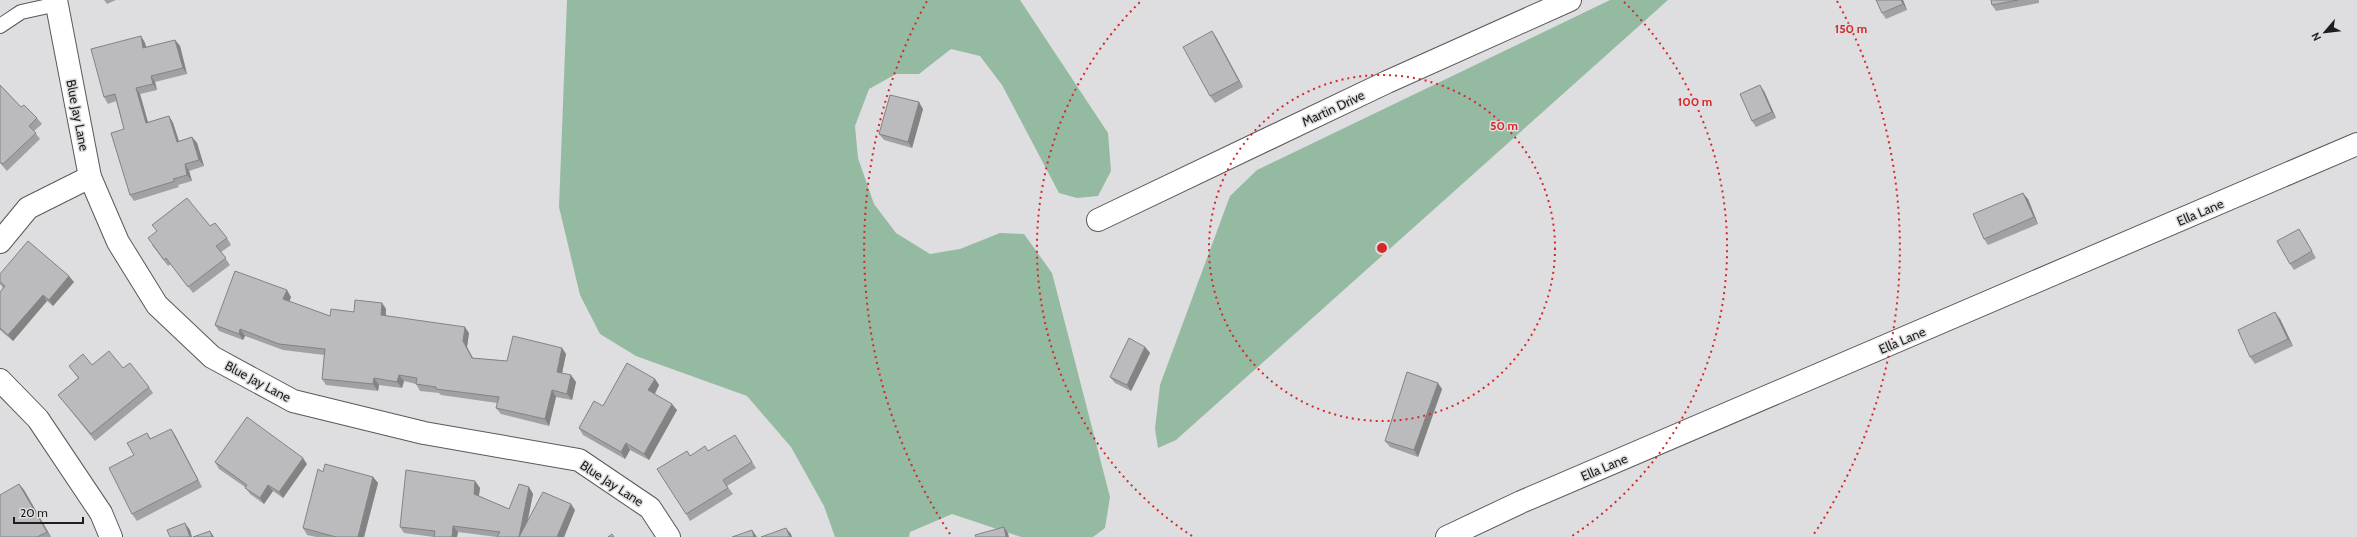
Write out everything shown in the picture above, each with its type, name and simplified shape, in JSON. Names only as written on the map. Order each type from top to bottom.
[{"type":"street","name":"Martin Drive","points":[[1098,220],[1387,82],[1570,0]]},
{"type":"street","name":"Blue Jay Lane","points":[[57,2],[90,177],[118,242],[157,305],[212,357],[293,401],[424,433],[579,460],[650,508],[669,537]]},
{"type":"street","name":"Ella Lane","points":[[1447,537],[1521,502],[2357,144]]},
{"type":"street","points":[[0,242],[28,208],[90,177]]},
{"type":"street","points":[[0,380],[38,419],[101,513],[110,537]]},
{"type":"lane","points":[[0,26],[21,12],[57,2]]},
{"type":"green space","points":[[567,0],[1020,0],[1108,133],[1111,171],[1098,196],[1077,198],[1059,193],[1002,85],[980,56],[951,49],[919,74],[896,74],[869,89],[855,126],[858,158],[874,204],[896,233],[930,254],[960,249],[1000,233],[1024,234],[1052,273],[1110,497],[1105,528],[1093,537],[1021,537],[952,514],[910,532],[909,537],[835,537],[824,506],[791,447],[747,396],[636,356],[600,334],[580,295],[559,207]]},
{"type":"green space","points":[[1610,0],[1668,0],[1176,440],[1158,448],[1155,429],[1160,385],[1230,196],[1257,170]]},
{"type":"building","points":[[1876,0],[1901,0],[1903,4],[1882,13]]},
{"type":"building","points":[[1991,0],[2018,0],[1992,5]]},
{"type":"building","points":[[1212,31],[1239,81],[1210,96],[1183,47]]},
{"type":"building","points":[[141,36],[143,48],[175,40],[183,68],[151,76],[153,84],[136,88],[146,123],[169,116],[177,142],[192,137],[199,160],[185,164],[187,175],[173,179],[175,181],[130,195],[111,133],[124,129],[115,94],[104,97],[91,49]]},
{"type":"building","points":[[0,85],[21,107],[24,105],[37,118],[29,126],[36,133],[3,164],[0,162]]},
{"type":"building","points":[[1760,85],[1772,112],[1752,121],[1740,94]]},
{"type":"building","points":[[890,95],[919,102],[908,142],[879,134]]},
{"type":"building","points":[[2023,193],[2034,217],[1984,239],[1973,214]]},
{"type":"building","points":[[187,198],[210,226],[215,223],[227,238],[216,246],[226,258],[188,287],[166,258],[164,260],[148,238],[157,231],[152,225]]},
{"type":"building","points":[[2299,229],[2312,251],[2290,264],[2277,241]]},
{"type":"building","points":[[28,241],[69,276],[49,300],[43,295],[8,335],[0,328],[0,292],[5,286],[0,282],[0,274]]},
{"type":"building","points":[[235,271],[287,290],[283,299],[330,316],[331,309],[354,312],[355,300],[382,303],[381,315],[465,327],[463,341],[472,358],[507,361],[513,336],[562,348],[557,372],[571,375],[567,394],[552,390],[545,419],[496,408],[499,397],[436,389],[436,387],[416,384],[417,378],[399,375],[397,382],[374,378],[373,384],[322,379],[325,349],[279,344],[240,329],[239,334],[215,325]]},
{"type":"building","points":[[2275,312],[2288,339],[2250,357],[2238,330]]},
{"type":"building","points":[[1129,338],[1145,347],[1127,385],[1110,377]]},
{"type":"building","points":[[109,351],[123,368],[130,363],[149,387],[91,434],[58,395],[79,378],[69,366],[83,354],[92,365]]},
{"type":"building","points":[[627,363],[655,379],[648,390],[672,404],[644,454],[626,443],[621,452],[579,428],[594,401],[603,406]]},
{"type":"building","points":[[1407,372],[1438,383],[1414,450],[1385,441]]},
{"type":"building","points":[[247,417],[303,458],[279,492],[268,485],[260,498],[245,488],[247,485],[215,462]]},
{"type":"building","points":[[171,429],[198,480],[132,514],[109,468],[134,455],[127,443],[147,433],[150,439]]},
{"type":"building","points":[[735,435],[752,462],[723,480],[728,488],[686,514],[657,469],[687,451],[690,456],[705,446],[708,451]]},
{"type":"building","points":[[325,464],[373,477],[358,537],[336,537],[303,528],[318,469],[323,472]]},
{"type":"building","points":[[406,470],[475,481],[474,494],[509,509],[519,484],[529,487],[519,537],[497,537],[500,532],[453,526],[452,537],[434,537],[435,531],[400,527]]},
{"type":"building","points":[[19,484],[47,532],[37,537],[0,537],[0,495]]},
{"type":"building","points":[[543,492],[571,504],[557,537],[519,537]]},
{"type":"building","points":[[185,523],[190,537],[170,537],[167,530]]},
{"type":"building","points":[[1004,527],[1006,537],[976,537],[975,535]]},
{"type":"building","points":[[786,528],[790,537],[761,537]]},
{"type":"building","points":[[752,530],[754,537],[732,537]]},
{"type":"building","points":[[210,531],[212,537],[193,537]]}]
